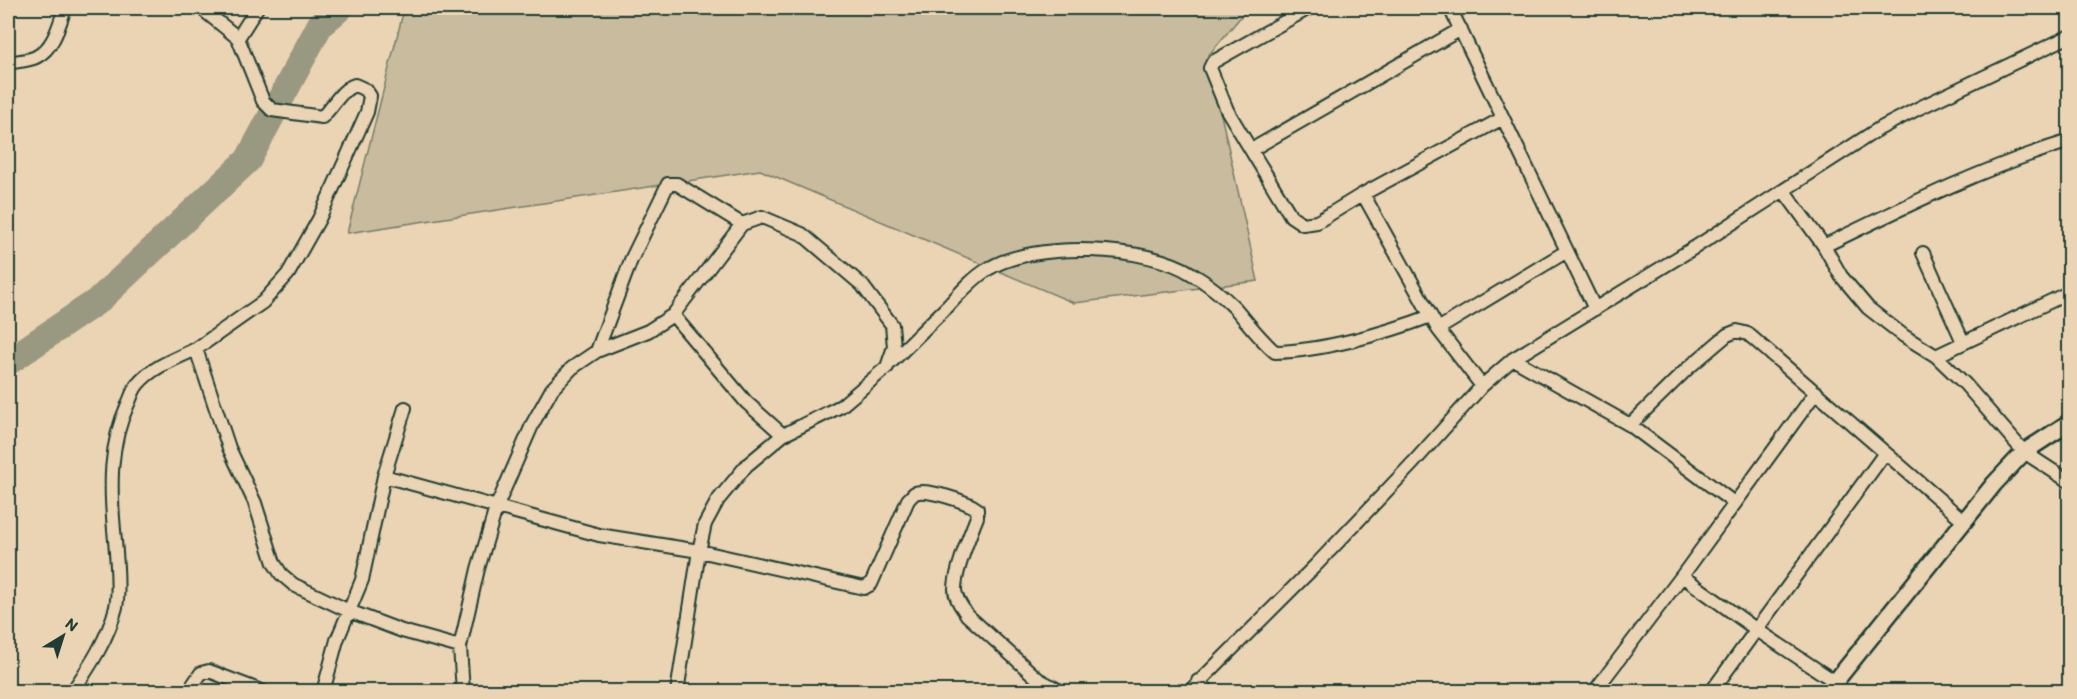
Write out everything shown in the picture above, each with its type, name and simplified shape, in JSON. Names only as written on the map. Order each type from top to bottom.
[{"type":"street","points":[[8,63],[35,58],[44,51],[57,33],[65,8]]},
{"type":"street","points":[[72,692],[96,656],[116,606],[117,555],[111,495],[112,456],[121,419],[137,385],[154,370],[196,349],[263,302],[288,274],[319,219],[367,112],[370,96],[366,90],[355,85],[348,87],[322,117],[272,110],[260,94],[238,39],[201,8]]},
{"type":"street","points":[[238,39],[257,8]]},
{"type":"street","points":[[1309,8],[1210,64],[1227,110],[1291,216],[1303,224],[1317,222],[1363,194],[1503,118]]},
{"type":"street","points":[[1450,8],[1595,309]]},
{"type":"street","points":[[1251,150],[1461,29]]},
{"type":"street","points":[[1189,692],[1413,463],[1482,386],[1513,359],[1784,191],[1877,130],[2070,36]]},
{"type":"street","points":[[1824,246],[1918,200],[2022,155],[2070,141]]},
{"type":"street","points":[[597,351],[631,260],[668,184],[677,184],[742,224]]},
{"type":"street","points":[[1784,191],[1824,246],[1840,276],[1868,308],[1904,336],[1936,356],[1965,384],[2024,452],[2070,482]]},
{"type":"street","points":[[1363,194],[1438,330],[1482,386]]},
{"type":"street","points":[[463,692],[460,647],[478,570],[496,508],[533,423],[552,389],[572,368],[597,351],[648,332],[673,315],[742,224],[762,217],[802,234],[862,285],[892,325],[894,347],[886,367]]},
{"type":"street","points":[[677,692],[699,551],[705,524],[718,500],[747,465],[783,435],[841,406],[886,367],[988,268],[1007,260],[1038,253],[1089,250],[1121,252],[1158,259],[1191,273],[1233,307],[1275,352],[1292,352],[1333,344],[1403,327],[1431,316]]},
{"type":"street","points":[[1438,330],[1567,251]]},
{"type":"street","points":[[1923,253],[1962,342]]},
{"type":"street","points":[[1936,356],[2070,292]]},
{"type":"street","points":[[673,315],[746,402],[783,435]]},
{"type":"street","points":[[1630,425],[1687,369],[1727,335],[1737,331],[1748,334],[1964,520]]},
{"type":"street","points":[[196,349],[229,448],[255,503],[274,563],[280,574],[294,585],[350,611],[402,631],[460,647]]},
{"type":"street","points":[[1513,359],[1630,425],[1734,503]]},
{"type":"street","points":[[1594,692],[1816,392]]},
{"type":"street","points":[[323,692],[337,640],[362,580],[384,476],[405,408]]},
{"type":"street","points":[[1682,576],[1831,686],[1964,520],[2024,452],[2070,422]]},
{"type":"street","points":[[1711,692],[1885,453]]},
{"type":"street","points":[[384,476],[599,535],[699,551],[864,588],[871,584],[908,500],[916,493],[926,492],[970,503],[977,509],[977,517],[958,575],[955,590],[959,603],[967,615],[1038,679],[1062,692]]},
{"type":"street","points":[[188,692],[201,674],[209,671],[264,692]]},
{"type":"street","points":[[1198,681],[1209,692]]},
{"type":"shaded area","points":[[1248,8],[1208,56],[1258,281],[1074,303],[760,170],[347,233],[404,9]]},
{"type":"waterway","points":[[8,362],[99,300],[248,160],[320,25],[340,8]]}]
